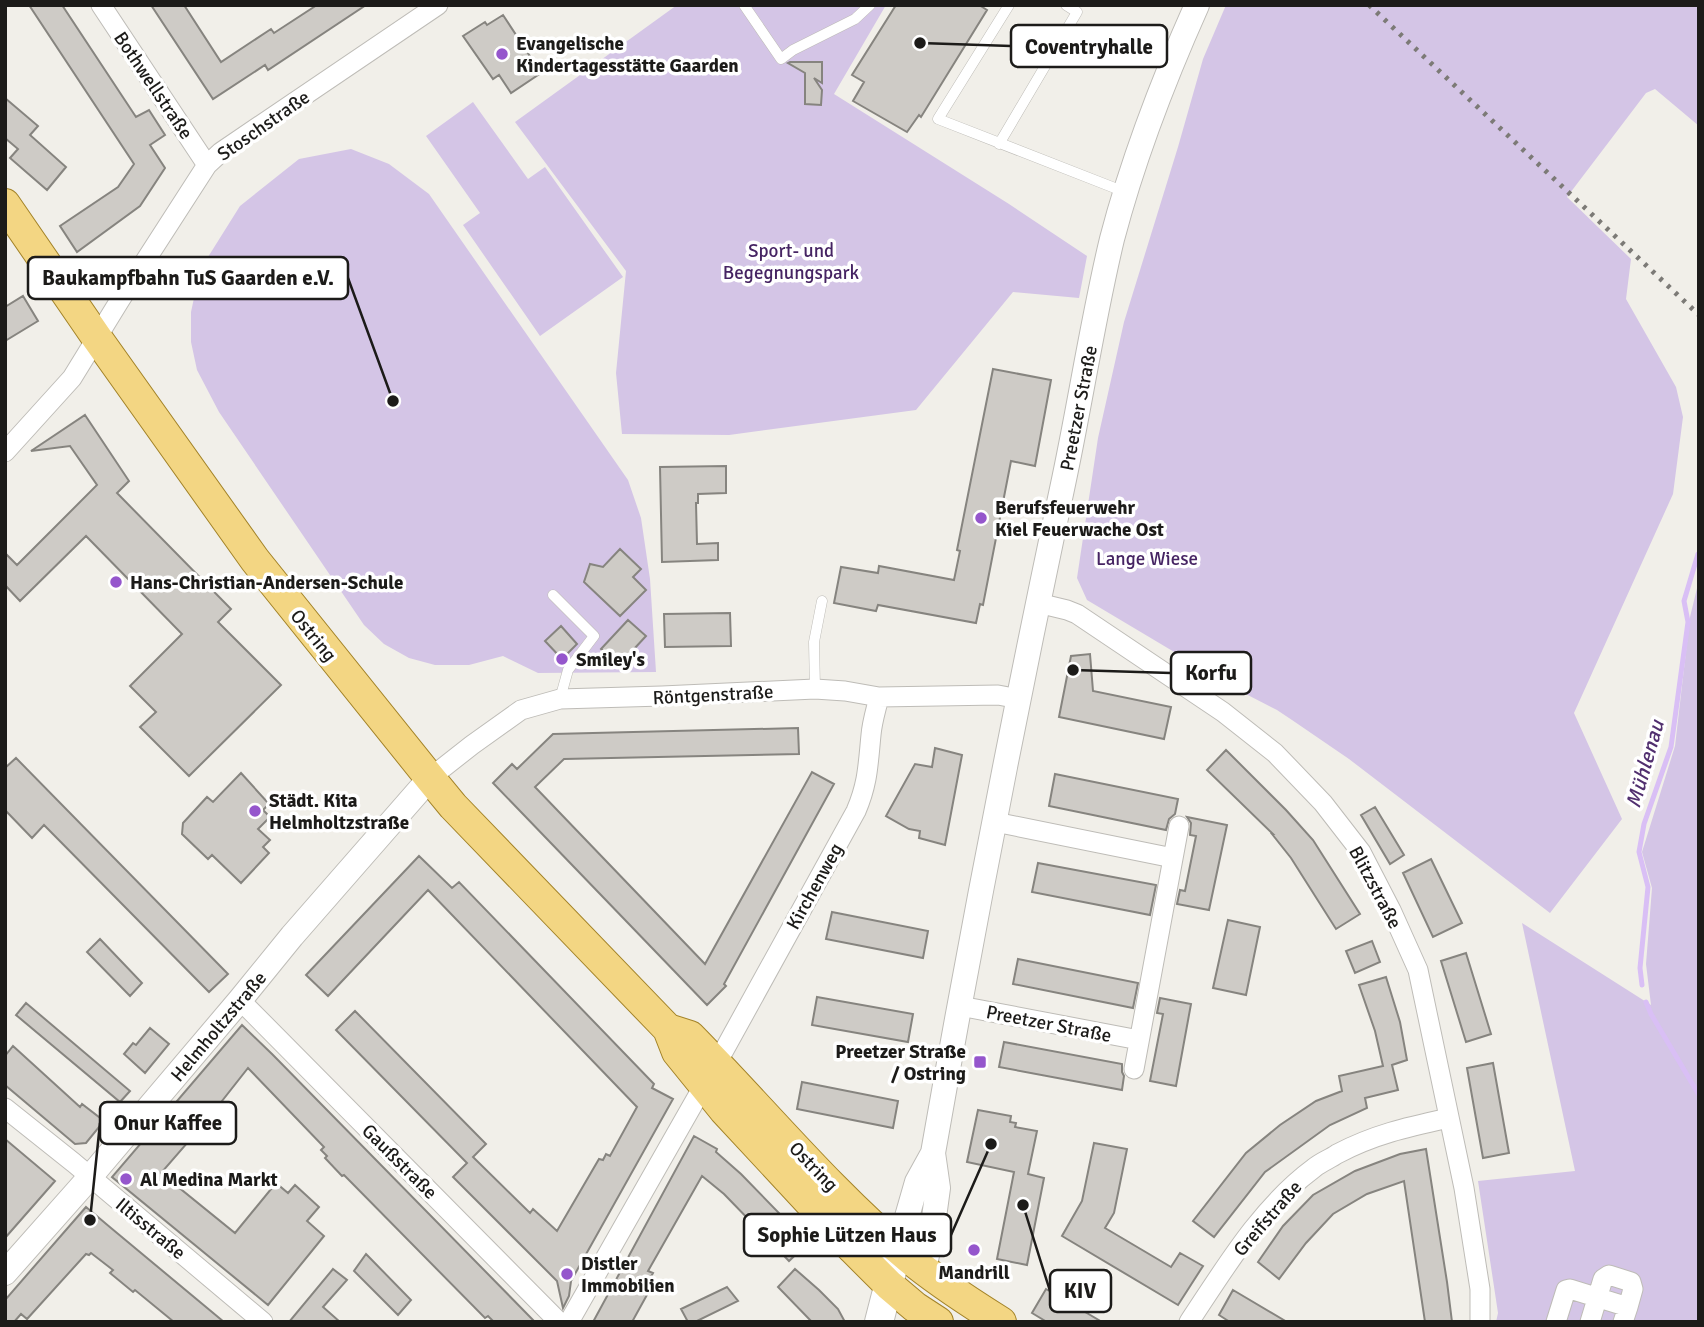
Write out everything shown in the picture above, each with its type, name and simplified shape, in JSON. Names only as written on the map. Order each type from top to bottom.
[{"type":"main road","name":"Ostring","points":[[5,204],[255,560],[429,778],[668,1029],[690,1036],[710,1074],[724,1110],[853,1249],[922,1317]]},
{"type":"main road","name":"Ostring","points":[[710,1074],[898,1248],[966,1300],[1001,1322]]},
{"type":"main road","name":"Preetzer Straße","points":[[879,1322],[898,1248]]},
{"type":"main road","name":"Preetzer Straße","points":[[922,1317],[924,1269]]},
{"type":"street","name":"Bothwellstraße","points":[[101,5],[207,165]]},
{"type":"street","name":"Stoschstraße","points":[[5,452],[72,378],[207,165],[221,152],[438,5]]},
{"type":"street","name":"Preetzer Straße","points":[[898,1248],[917,1182],[933,1153],[995,822],[1102,282],[1125,192],[1145,132],[1197,5]]},
{"type":"street","name":"Blitzstraße","points":[[1038,603],[1077,614],[1223,712],[1275,753],[1323,803],[1361,852],[1418,970],[1464,1188],[1480,1289],[1480,1322]]},
{"type":"street","name":"Röntgenstraße","points":[[429,778],[521,710],[560,699],[816,689],[879,697],[998,695],[1019,699]]},
{"type":"street","name":"Kirchenweg","points":[[569,1322],[856,811],[863,794],[879,697]]},
{"type":"street","name":"Helmholtzstraße","points":[[5,1273],[90,1177],[292,936],[429,778]]},
{"type":"street","points":[[995,822],[1173,858]]},
{"type":"street","name":"Preetzer Straße","points":[[1134,1069],[1179,826]]},
{"type":"street","name":"Gaußstraße","points":[[240,1000],[559,1322]]},
{"type":"street","name":"Preetzer Straße","points":[[960,1006],[1139,1040]]},
{"type":"street","name":"Iltisstraße","points":[[5,1108],[263,1322]]},
{"type":"street","name":"Greifstraße","points":[[1189,1322],[1259,1223],[1287,1191],[1315,1166],[1389,1131],[1449,1118]]},
{"type":"street","name":"Preetzer Straße","points":[[924,1269],[939,1188],[933,1153]]},
{"type":"street","points":[[1578,1322],[1557,1319],[1566,1290],[1597,1297],[1626,1314]]},
{"type":"street","points":[[1590,1322],[1597,1297]]},
{"type":"lane","points":[[744,5],[781,59],[793,50],[855,19],[870,5]]},
{"type":"lane","points":[[1009,5],[938,119],[1125,192]]},
{"type":"lane","points":[[999,144],[1077,12],[1066,5]]},
{"type":"lane","points":[[553,595],[594,636],[568,670],[560,699]]},
{"type":"lane","points":[[816,689],[814,642],[822,601]]},
{"type":"green space","name":"Sport- und Begegnungspark","points":[[677,5],[886,5],[834,94],[1087,256],[1079,298],[1013,292],[916,410],[729,435],[622,434],[616,373],[626,271],[515,122]]},
{"type":"green space","name":"Lange Wiese","points":[[1226,5],[1699,5],[1699,126],[1655,89],[1646,93],[1567,197],[1631,259],[1626,299],[1676,387],[1683,417],[1673,494],[1574,713],[1622,819],[1550,913],[1349,759],[1292,720],[1087,600],[1077,578],[1098,438],[1124,322],[1203,59]]},
{"type":"green space","points":[[473,102],[528,179],[545,167],[623,277],[540,336],[463,225],[480,213],[426,136]]},
{"type":"green space","points":[[351,149],[389,164],[429,194],[628,480],[641,518],[650,579],[656,672],[538,673],[503,656],[469,665],[435,665],[409,658],[384,644],[364,625],[219,412],[197,370],[191,342],[191,312],[197,284],[208,257],[240,206],[299,159]]},
{"type":"green space","points":[[1699,580],[1699,1322],[1496,1322],[1498,1313],[1478,1181],[1575,1171],[1522,923],[1651,1005],[1646,964],[1652,888],[1642,852],[1675,746],[1690,617]]},
{"type":"building","points":[[29,5],[62,5],[136,117],[149,110],[165,135],[150,145],[165,168],[140,206],[77,252],[60,226],[118,187],[134,164]]},
{"type":"building","points":[[151,5],[184,5],[221,62],[271,29],[274,33],[317,5],[366,5],[268,70],[265,65],[213,99]]},
{"type":"building","points":[[896,5],[979,5],[987,10],[921,117],[919,115],[907,132],[853,101],[864,82],[852,75]]},
{"type":"building","name":"Evangelische Kindertagesstätte Gaarden","points":[[503,15],[541,73],[511,93],[499,75],[493,79],[463,36],[485,22],[487,25]]},
{"type":"building","points":[[822,62],[822,83],[814,78],[822,90],[821,105],[805,104],[805,73],[788,63]]},
{"type":"building","points":[[5,98],[38,126],[30,135],[66,167],[47,190],[10,158],[18,149],[5,138]]},
{"type":"building","points":[[23,296],[38,321],[5,341],[5,307]]},
{"type":"building","points":[[993,369],[1051,380],[1035,466],[1011,461],[983,605],[980,604],[976,623],[878,605],[876,611],[834,603],[841,567],[878,573],[879,566],[954,580],[960,551],[957,550]]},
{"type":"building","points":[[85,415],[129,481],[117,493],[231,609],[218,622],[281,685],[189,776],[140,727],[156,712],[130,686],[182,634],[86,536],[20,601],[5,585],[5,553],[17,565],[97,485],[70,446],[31,451]]},
{"type":"building","points":[[726,466],[726,493],[698,494],[696,503],[697,544],[718,543],[718,560],[662,562],[660,467]]},
{"type":"building","points":[[620,549],[641,569],[633,577],[646,590],[620,616],[584,582],[590,564],[603,567]]},
{"type":"building","points":[[730,613],[731,646],[665,647],[664,614]]},
{"type":"building","points":[[628,620],[646,636],[622,662],[616,657],[613,660],[601,649]]},
{"type":"building","points":[[561,626],[577,644],[562,659],[545,641]]},
{"type":"building","points":[[1090,654],[1093,691],[1171,707],[1164,739],[1059,717],[1071,656]]},
{"type":"building","points":[[798,728],[799,754],[564,759],[535,787],[705,964],[812,772],[834,784],[724,984],[726,986],[707,1005],[493,783],[512,764],[517,769],[553,734]]},
{"type":"building","points":[[935,748],[962,755],[945,845],[919,838],[920,831],[909,829],[886,816],[915,764],[932,767]]},
{"type":"building","points":[[1226,750],[1313,840],[1360,914],[1336,929],[1273,834],[1207,770]]},
{"type":"building","points":[[16,758],[228,974],[209,992],[44,825],[32,838],[5,810],[5,768]]},
{"type":"building","points":[[241,773],[269,804],[263,810],[270,817],[258,829],[270,840],[263,847],[269,853],[241,883],[212,855],[208,859],[182,834],[183,823],[207,797],[213,802]]},
{"type":"building","points":[[1055,774],[1178,799],[1175,814],[1169,819],[1166,830],[1049,806]]},
{"type":"building","points":[[1375,807],[1404,855],[1390,864],[1361,815]]},
{"type":"building","points":[[1187,817],[1227,825],[1209,910],[1177,904],[1180,890],[1185,891],[1196,836],[1190,835],[1191,823]]},
{"type":"building","points":[[419,856],[452,888],[459,882],[654,1084],[652,1088],[673,1099],[571,1281],[569,1296],[563,1308],[557,1281],[453,1177],[467,1163],[336,1030],[355,1011],[486,1144],[473,1157],[530,1213],[533,1209],[557,1231],[599,1159],[603,1160],[606,1154],[610,1156],[637,1107],[428,890],[328,996],[306,975]]},
{"type":"building","points":[[1431,859],[1462,923],[1433,937],[1403,873]]},
{"type":"building","points":[[1038,863],[1156,885],[1150,915],[1032,892]]},
{"type":"building","points":[[832,912],[928,931],[923,958],[826,939]]},
{"type":"building","points":[[1228,920],[1260,927],[1246,995],[1213,988]]},
{"type":"building","points":[[100,939],[142,983],[130,996],[87,952]]},
{"type":"building","points":[[1372,941],[1380,962],[1355,973],[1346,951]]},
{"type":"building","points":[[1466,953],[1491,1034],[1466,1042],[1441,961]]},
{"type":"building","points":[[1018,959],[1138,983],[1133,1008],[1013,984]]},
{"type":"building","points":[[1386,977],[1400,1022],[1407,1060],[1392,1065],[1398,1090],[1365,1098],[1367,1108],[1330,1125],[1265,1172],[1214,1237],[1193,1221],[1246,1153],[1280,1125],[1316,1101],[1342,1091],[1339,1076],[1383,1066],[1375,1031],[1359,985]]},
{"type":"building","points":[[817,997],[913,1014],[908,1042],[812,1025]]},
{"type":"building","points":[[1160,998],[1191,1004],[1176,1086],[1150,1081],[1163,1014],[1157,1013]]},
{"type":"building","points":[[26,1003],[130,1091],[120,1102],[16,1015]]},
{"type":"building","points":[[242,1025],[535,1322],[494,1322],[488,1316],[485,1318],[344,1175],[342,1176],[325,1158],[327,1156],[321,1150],[324,1147],[248,1068],[211,1115],[214,1117],[197,1137],[194,1135],[161,1173],[235,1233],[276,1183],[288,1193],[295,1185],[319,1207],[307,1221],[324,1236],[268,1305],[112,1177]]},
{"type":"building","points":[[150,1028],[169,1044],[145,1073],[124,1054],[133,1043],[136,1045]]},
{"type":"building","points":[[1004,1042],[1122,1064],[1122,1090],[999,1067]]},
{"type":"building","points":[[13,1046],[80,1107],[82,1104],[104,1121],[86,1143],[75,1144],[5,1085],[5,1056]]},
{"type":"building","points":[[1493,1063],[1509,1153],[1483,1158],[1467,1068]]},
{"type":"building","points":[[802,1082],[898,1101],[893,1128],[797,1109]]},
{"type":"building","points":[[978,1110],[1011,1116],[1010,1122],[1016,1123],[1015,1127],[1037,1131],[1028,1174],[1044,1178],[1027,1265],[997,1259],[1014,1172],[967,1162]]},
{"type":"building","points":[[694,1136],[717,1149],[716,1152],[808,1243],[789,1261],[724,1194],[702,1176],[648,1271],[653,1273],[648,1282],[653,1284],[632,1322],[593,1322]]},
{"type":"building","points":[[5,1139],[55,1181],[5,1238]]},
{"type":"building","points":[[1094,1143],[1127,1149],[1114,1213],[1105,1228],[1171,1267],[1180,1253],[1203,1266],[1178,1305],[1062,1236],[1082,1201]]},
{"type":"building","points":[[1426,1149],[1452,1322],[1425,1322],[1404,1181],[1367,1194],[1333,1214],[1306,1243],[1279,1279],[1258,1262],[1283,1226],[1313,1195],[1355,1171],[1400,1154]]},
{"type":"building","points":[[86,1207],[224,1322],[174,1322],[110,1273],[113,1270],[91,1253],[86,1254],[27,1319],[21,1314],[14,1322],[5,1322],[5,1300]]},
{"type":"building","points":[[366,1254],[411,1300],[398,1315],[354,1271]]},
{"type":"building","points":[[333,1269],[347,1280],[323,1307],[340,1322],[289,1322]]},
{"type":"building","points":[[795,1269],[838,1309],[845,1322],[812,1322],[778,1287]]},
{"type":"building","points":[[727,1287],[738,1301],[695,1322],[688,1322],[681,1309]]},
{"type":"building","points":[[1046,1289],[1102,1322],[1047,1322],[1032,1313]]},
{"type":"building","points":[[1233,1290],[1287,1322],[1230,1322],[1219,1315]]},
{"type":"waterway","name":"Mühlenau","points":[[1642,985],[1640,968],[1648,887],[1639,852],[1644,824],[1671,747],[1688,622],[1684,601],[1698,554]]},
{"type":"waterway","name":"Mühlenau","points":[[1646,1002],[1699,1095]]},
{"type":"railway","points":[[1369,5],[1699,315]]},
{"type":"place","name":"Coventryhalle","points":[[920,43]]},
{"type":"place","name":"Evangelische Kindertagesstätte Gaarden","points":[[502,54]]},
{"type":"place","name":"Baukampfbahn TuS Gaarden e.V.","points":[[393,401]]},
{"type":"place","name":"Berufsfeuerwehr Kiel Feuerwache Ost","points":[[981,518]]},
{"type":"place","name":"Hans-Christian-Andersen-Schule","points":[[116,582]]},
{"type":"place","name":"Smiley's","points":[[562,659]]},
{"type":"place","name":"Korfu","points":[[1073,670]]},
{"type":"place","name":"Städt. Kita Helmholtzstraße","points":[[255,811]]},
{"type":"place","name":"Preetzer Straße / Ostring","points":[[980,1062]]},
{"type":"place","name":"Sophie Lützen Haus","points":[[991,1144]]},
{"type":"place","name":"Al Medina Markt","points":[[126,1179]]},
{"type":"place","name":"KIV","points":[[1023,1205]]},
{"type":"place","name":"Onur Kaffee","points":[[90,1220]]},
{"type":"place","name":"Mandrill","points":[[974,1250]]},
{"type":"place","name":"Distler Immobilien","points":[[567,1274]]}]
